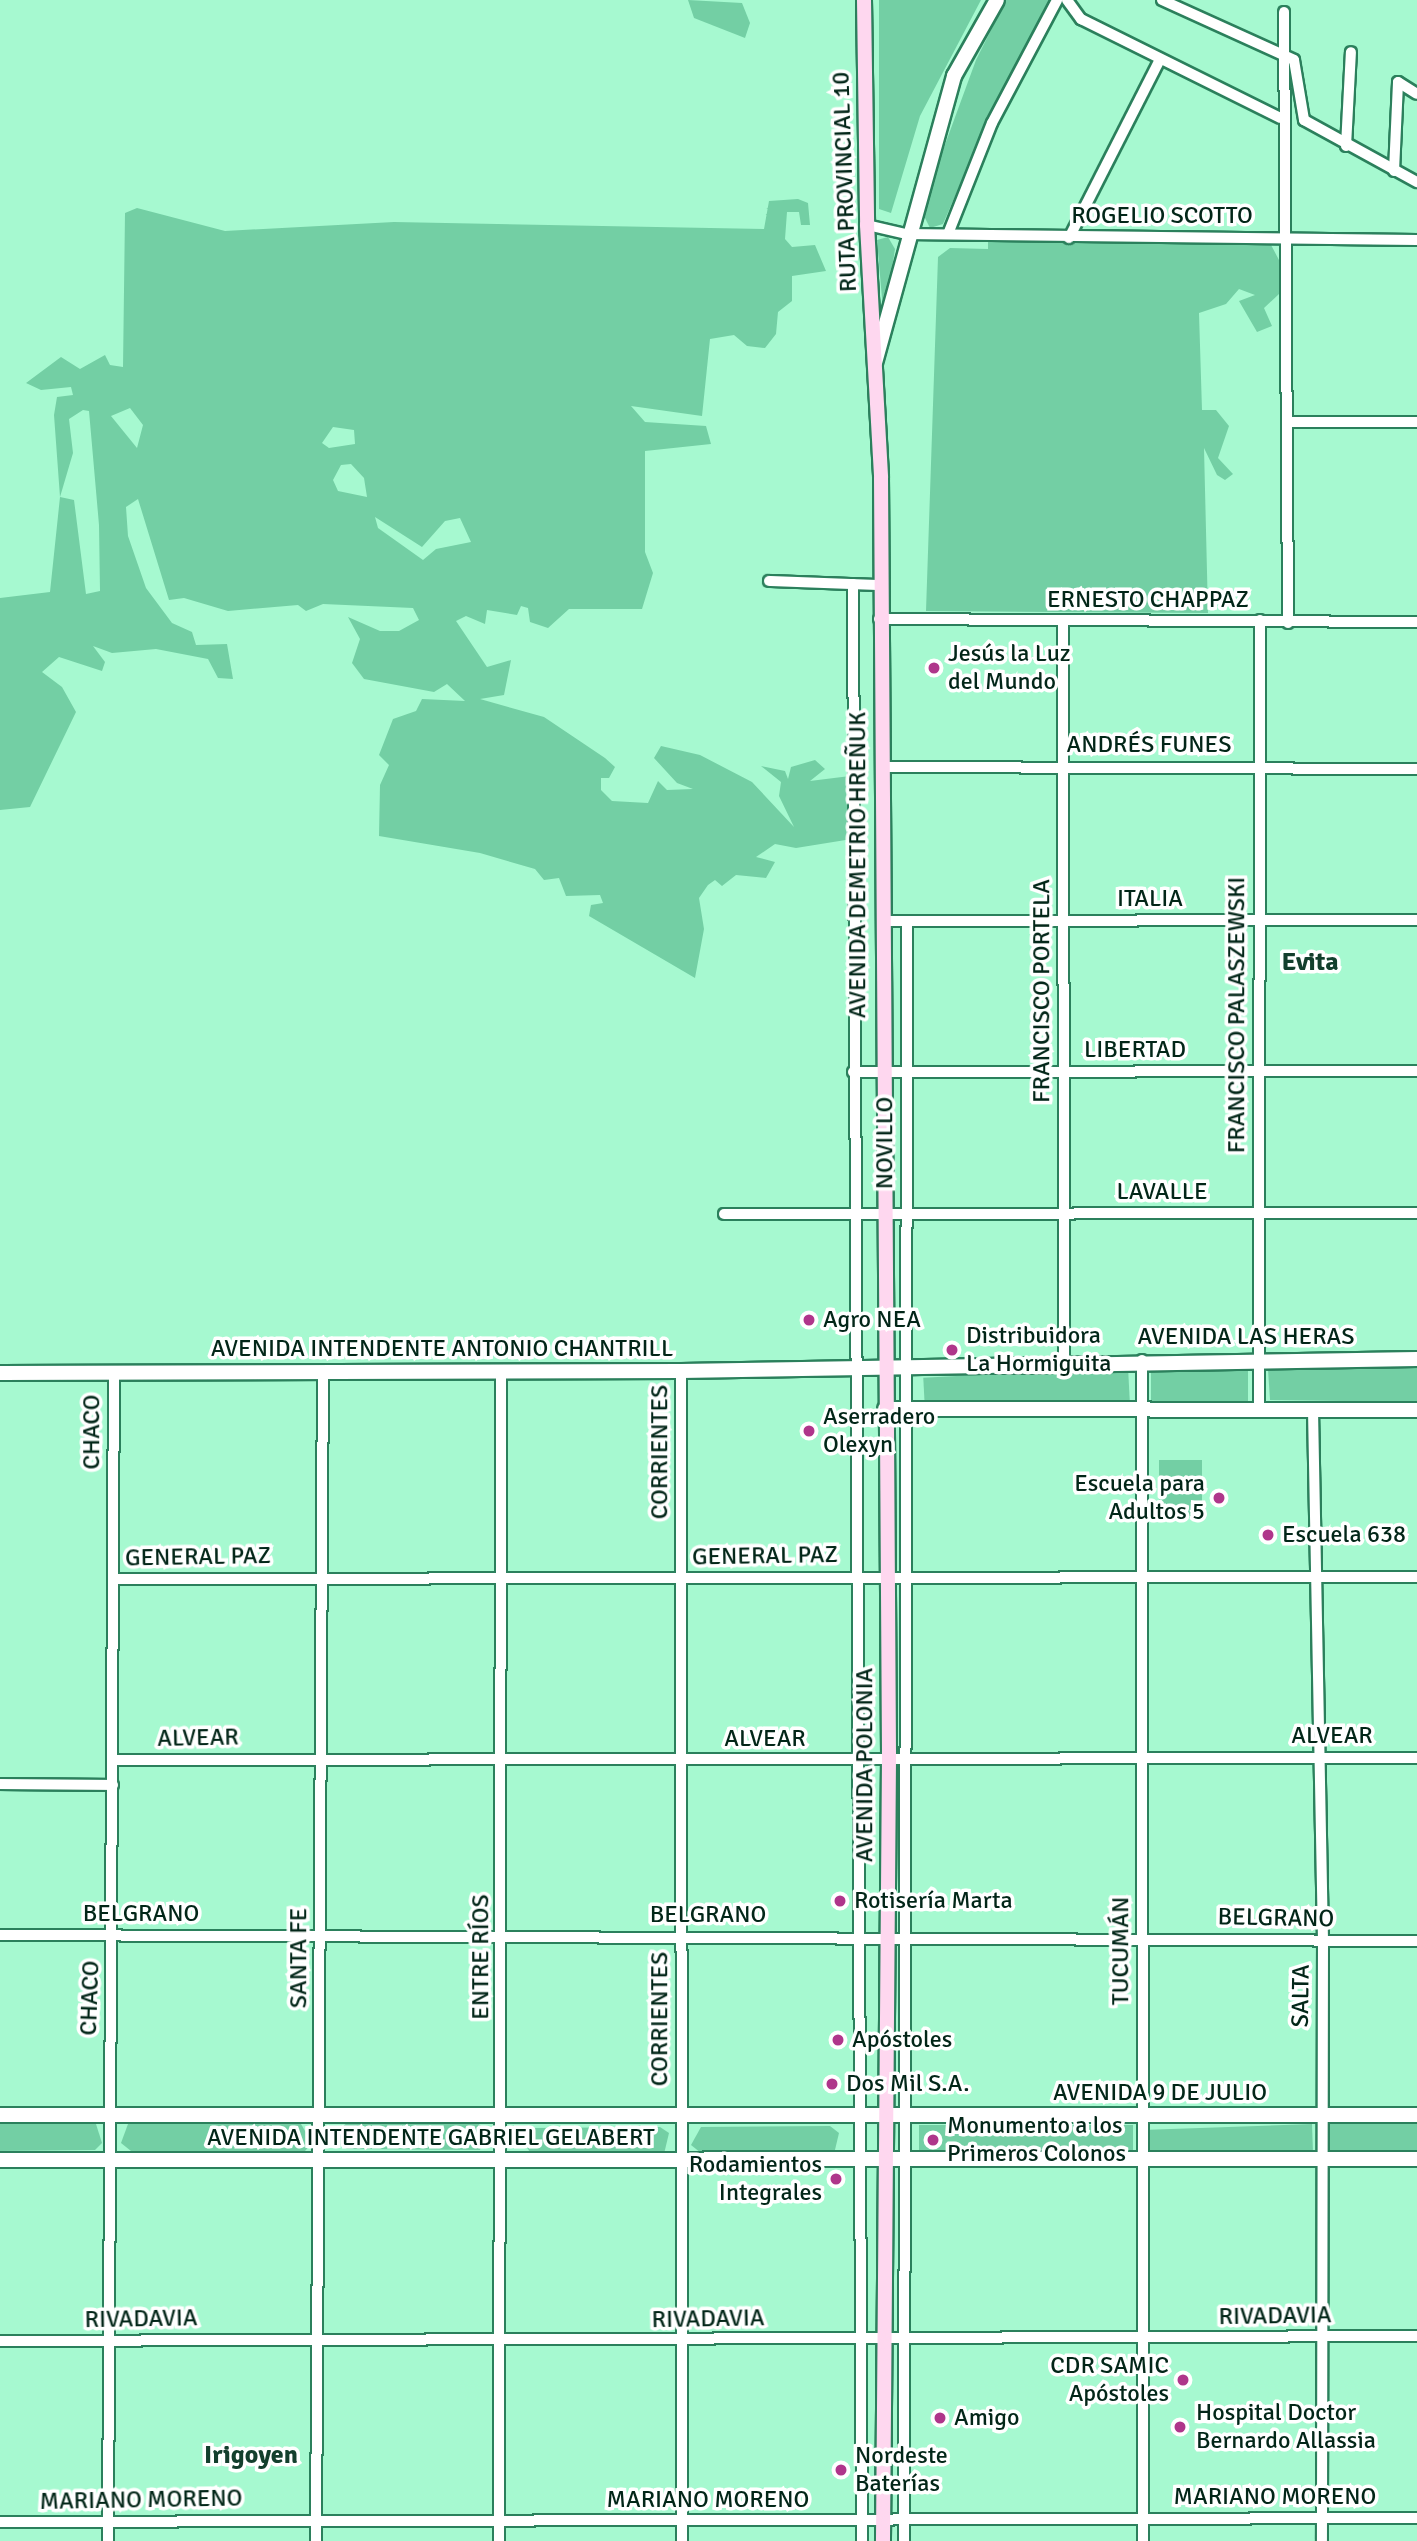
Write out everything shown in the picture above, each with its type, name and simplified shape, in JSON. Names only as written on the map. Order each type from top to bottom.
[{"type":"main road","name":"RUTA PROVINCIAL 10","points":[[864,0],[867,225],[875,363]]},
{"type":"main road","points":[[875,363],[906,234],[954,76],[997,0]]},
{"type":"main road","name":"AVENIDA DEMETRIO HREÑUK","points":[[875,363],[881,766],[884,1367]]},
{"type":"main road","name":"AVENIDA LAS HERAS","points":[[884,1367],[1064,1361],[1417,1359]]},
{"type":"main road","name":"AVENIDA INTENDENTE ANTONIO CHANTRILL","points":[[0,1373],[323,1374],[884,1367]]},
{"type":"main road","name":"AVENIDA POLONIA","points":[[883,2541],[887,2339],[885,2163],[889,1758],[884,1367]]},
{"type":"main road","points":[[885,1409],[1143,1412],[1259,1409],[1417,1410]]},
{"type":"main road","name":"AVENIDA INTENDENTE GABRIEL GELABERT","points":[[0,2115],[321,2112],[681,2117],[904,2115]]},
{"type":"main road","name":"AVENIDA 9 DE JULIO","points":[[904,2115],[1417,2115]]},
{"type":"main road","points":[[904,2163],[1417,2158]]},
{"type":"main road","name":"AVENIDA INTENDENTE GABRIEL GELABERT","points":[[0,2160],[501,2159],[904,2163]]},
{"type":"street","points":[[948,234],[992,123],[1057,0]]},
{"type":"street","points":[[1067,0],[1081,19],[1160,61],[1280,118]]},
{"type":"street","points":[[1161,0],[1294,60],[1304,120],[1346,146],[1417,182]]},
{"type":"street","points":[[1284,12],[1280,118],[1285,237],[1288,622]]},
{"type":"street","points":[[1346,146],[1350,52]]},
{"type":"street","points":[[1069,238],[1160,61]]},
{"type":"street","points":[[1394,171],[1398,82],[1417,94]]},
{"type":"street","name":"ROGELIO SCOTTO","points":[[867,225],[906,234],[1417,240]]},
{"type":"street","points":[[1287,422],[1417,422]]},
{"type":"street","points":[[769,581],[879,585]]},
{"type":"street","points":[[853,584],[853,1072],[862,1576],[859,2115],[864,2338],[862,2541]]},
{"type":"street","name":"ERNESTO CHAPPAZ","points":[[879,619],[1417,622]]},
{"type":"street","name":"FRANCISCO PALASZEWSKI","points":[[1259,1409],[1257,1213],[1261,620]]},
{"type":"street","name":"FRANCISCO PORTELA","points":[[1063,621],[1062,920],[1066,1212],[1064,1361]]},
{"type":"street","name":"ANDRÉS FUNES","points":[[881,766],[1260,765],[1417,769]]},
{"type":"street","name":"ITALIA","points":[[882,920],[1417,920]]},
{"type":"street","name":"NOVILLO","points":[[907,920],[907,1410]]},
{"type":"street","name":"LIBERTAD","points":[[853,1072],[1417,1071]]},
{"type":"street","name":"LAVALLE","points":[[724,1214],[1417,1213]]},
{"type":"street","name":"TUCUMÁN","points":[[1142,1360],[1143,2541]]},
{"type":"street","name":"CORRIENTES","points":[[681,1371],[682,2541]]},
{"type":"street","name":"CHACO","points":[[108,2541],[107,2159],[113,1935],[114,1372]]},
{"type":"street","name":"ENTRE RÍOS","points":[[499,2541],[503,1936],[498,1755],[501,1372]]},
{"type":"street","name":"SANTA FE","points":[[317,2541],[315,2518],[321,2112],[319,1757],[323,1374]]},
{"type":"street","name":"SALTA","points":[[1313,1409],[1323,1941],[1319,2337],[1322,2541]]},
{"type":"street","name":"AVENIDA POLONIA","points":[[904,2541],[907,2340],[904,2115],[907,1936],[907,1410]]},
{"type":"street","name":"GENERAL PAZ","points":[[113,1579],[321,1576],[498,1580],[862,1576],[1143,1579],[1417,1577]]},
{"type":"street","name":"ALVEAR","points":[[113,1760],[498,1755],[862,1760],[1417,1758]]},
{"type":"street","points":[[0,1784],[113,1785]]},
{"type":"street","name":"BELGRANO","points":[[0,1935],[1143,1935],[1417,1941]]},
{"type":"street","name":"RIVADAVIA","points":[[0,2341],[317,2338],[500,2341],[864,2338],[907,2340],[1417,2336]]},
{"type":"street","name":"MARIANO MORENO","points":[[0,2522],[315,2518],[499,2523],[1417,2518]]},
{"type":"green space","points":[[688,0],[742,3],[750,23],[745,38],[694,18]]},
{"type":"green space","points":[[879,0],[981,0],[920,116],[891,213],[879,209]]},
{"type":"green space","points":[[1006,0],[1051,0],[990,115],[943,224],[930,228],[921,210],[976,60]]},
{"type":"green space","points":[[798,199],[808,203],[810,225],[801,225],[799,212],[787,212],[785,239],[792,247],[815,245],[826,271],[792,276],[792,301],[778,312],[776,334],[765,348],[747,346],[734,335],[710,339],[702,416],[631,406],[645,422],[706,426],[711,444],[645,451],[645,552],[653,573],[642,609],[569,609],[548,628],[530,622],[528,608],[521,606],[517,615],[487,610],[485,624],[466,616],[456,621],[487,667],[511,660],[504,695],[480,699],[544,717],[605,758],[615,767],[609,778],[601,778],[601,790],[612,801],[648,803],[658,781],[667,790],[693,789],[677,783],[654,758],[661,746],[700,755],[752,782],[794,827],[779,796],[781,782],[761,766],[785,771],[788,779],[791,767],[815,760],[825,769],[810,781],[850,776],[854,809],[863,818],[858,838],[796,848],[775,844],[756,857],[775,862],[766,878],[736,875],[722,886],[715,880],[708,885],[699,898],[704,929],[695,978],[589,916],[591,905],[603,903],[600,895],[566,896],[559,878],[544,880],[535,869],[480,853],[379,836],[380,785],[389,765],[379,755],[393,719],[416,711],[422,699],[465,701],[447,684],[434,692],[364,679],[352,663],[360,639],[348,617],[380,631],[399,631],[419,620],[413,608],[323,604],[306,611],[298,605],[228,611],[184,598],[169,600],[138,499],[126,507],[128,536],[146,588],[172,623],[192,632],[196,645],[227,644],[233,679],[218,678],[208,659],[156,649],[112,653],[93,646],[105,662],[102,671],[59,657],[42,672],[62,687],[76,712],[30,807],[0,810],[0,598],[50,592],[60,497],[54,415],[57,397],[73,395],[71,387],[41,390],[26,383],[61,357],[80,369],[105,355],[110,365],[123,367],[125,213],[137,208],[225,231],[394,222],[764,229],[769,201]],"holes":[[[130,408],[143,425],[137,448],[111,416]],[[83,410],[89,411],[99,525],[100,591],[86,594],[74,500],[60,497],[73,453],[69,419]],[[333,427],[354,430],[355,444],[329,448],[322,443]],[[351,464],[364,478],[367,497],[338,491],[333,480],[341,465]],[[375,517],[422,547],[445,521],[460,518],[471,542],[436,549],[423,560],[378,528]]]},
{"type":"green space","points":[[888,237],[895,249],[884,322],[877,240]]},
{"type":"green space","points":[[988,242],[1270,243],[1279,260],[1279,294],[1264,308],[1272,326],[1257,332],[1239,301],[1255,295],[1239,289],[1226,304],[1199,313],[1202,410],[1216,410],[1229,426],[1218,458],[1233,474],[1225,480],[1217,475],[1204,448],[1208,613],[926,611],[938,257],[950,248],[988,249]]},
{"type":"green space","points":[[1417,1366],[1417,1402],[1270,1400],[1268,1369]]},
{"type":"green space","points":[[1128,1367],[1130,1406],[925,1417],[923,1378]]},
{"type":"green space","points":[[1151,1367],[1248,1367],[1248,1401],[1151,1401]]},
{"type":"green space","points":[[1159,1460],[1202,1460],[1202,1516],[1159,1516]]},
{"type":"green space","points":[[476,2122],[485,2129],[480,2150],[347,2149],[337,2143],[336,2131],[347,2123]]},
{"type":"green space","points":[[1326,2123],[1417,2123],[1417,2151],[1326,2151]]},
{"type":"green space","points":[[0,2124],[96,2124],[102,2143],[95,2150],[0,2151]]},
{"type":"green space","points":[[128,2124],[301,2124],[312,2143],[305,2151],[131,2151],[121,2143]]},
{"type":"green space","points":[[1312,2124],[1313,2155],[1150,2161],[1149,2130]]},
{"type":"green space","points":[[919,2125],[1133,2125],[1133,2157],[919,2157]]},
{"type":"green space","points":[[830,2126],[839,2133],[834,2154],[701,2153],[691,2145],[701,2127]]},
{"type":"green space","points":[[660,2127],[669,2133],[664,2154],[531,2154],[520,2136],[531,2128]]},
{"type":"place","name":"Jesús la Luz del Mundo","points":[[934,668]]},
{"type":"place","name":"Agro NEA","points":[[809,1320]]},
{"type":"place","name":"Distribuidora La Hormiguita","points":[[952,1350]]},
{"type":"place","name":"Aserradero Olexyn","points":[[809,1431]]},
{"type":"place","name":"Escuela para Adultos 5","points":[[1219,1498]]},
{"type":"place","name":"Escuela 638","points":[[1268,1535]]},
{"type":"place","name":"Rotisería Marta","points":[[840,1901]]},
{"type":"place","name":"Apóstoles","points":[[838,2040]]},
{"type":"place","name":"Dos Mil S.A.","points":[[832,2084]]},
{"type":"place","name":"Monumento a los Primeros Colonos","points":[[933,2140]]},
{"type":"place","name":"Rodamientos Integrales","points":[[836,2179]]},
{"type":"place","name":"CDR SAMIC Apóstoles","points":[[1183,2380]]},
{"type":"place","name":"Amigo","points":[[940,2418]]},
{"type":"place","name":"Hospital Doctor Bernardo Allassia","points":[[1180,2427]]},
{"type":"place","name":"Nordeste Baterías","points":[[841,2470]]},
{"type":"district","name":"Evita","points":[[1310,963]]},
{"type":"district","name":"Irigoyen","points":[[251,2456]]}]
